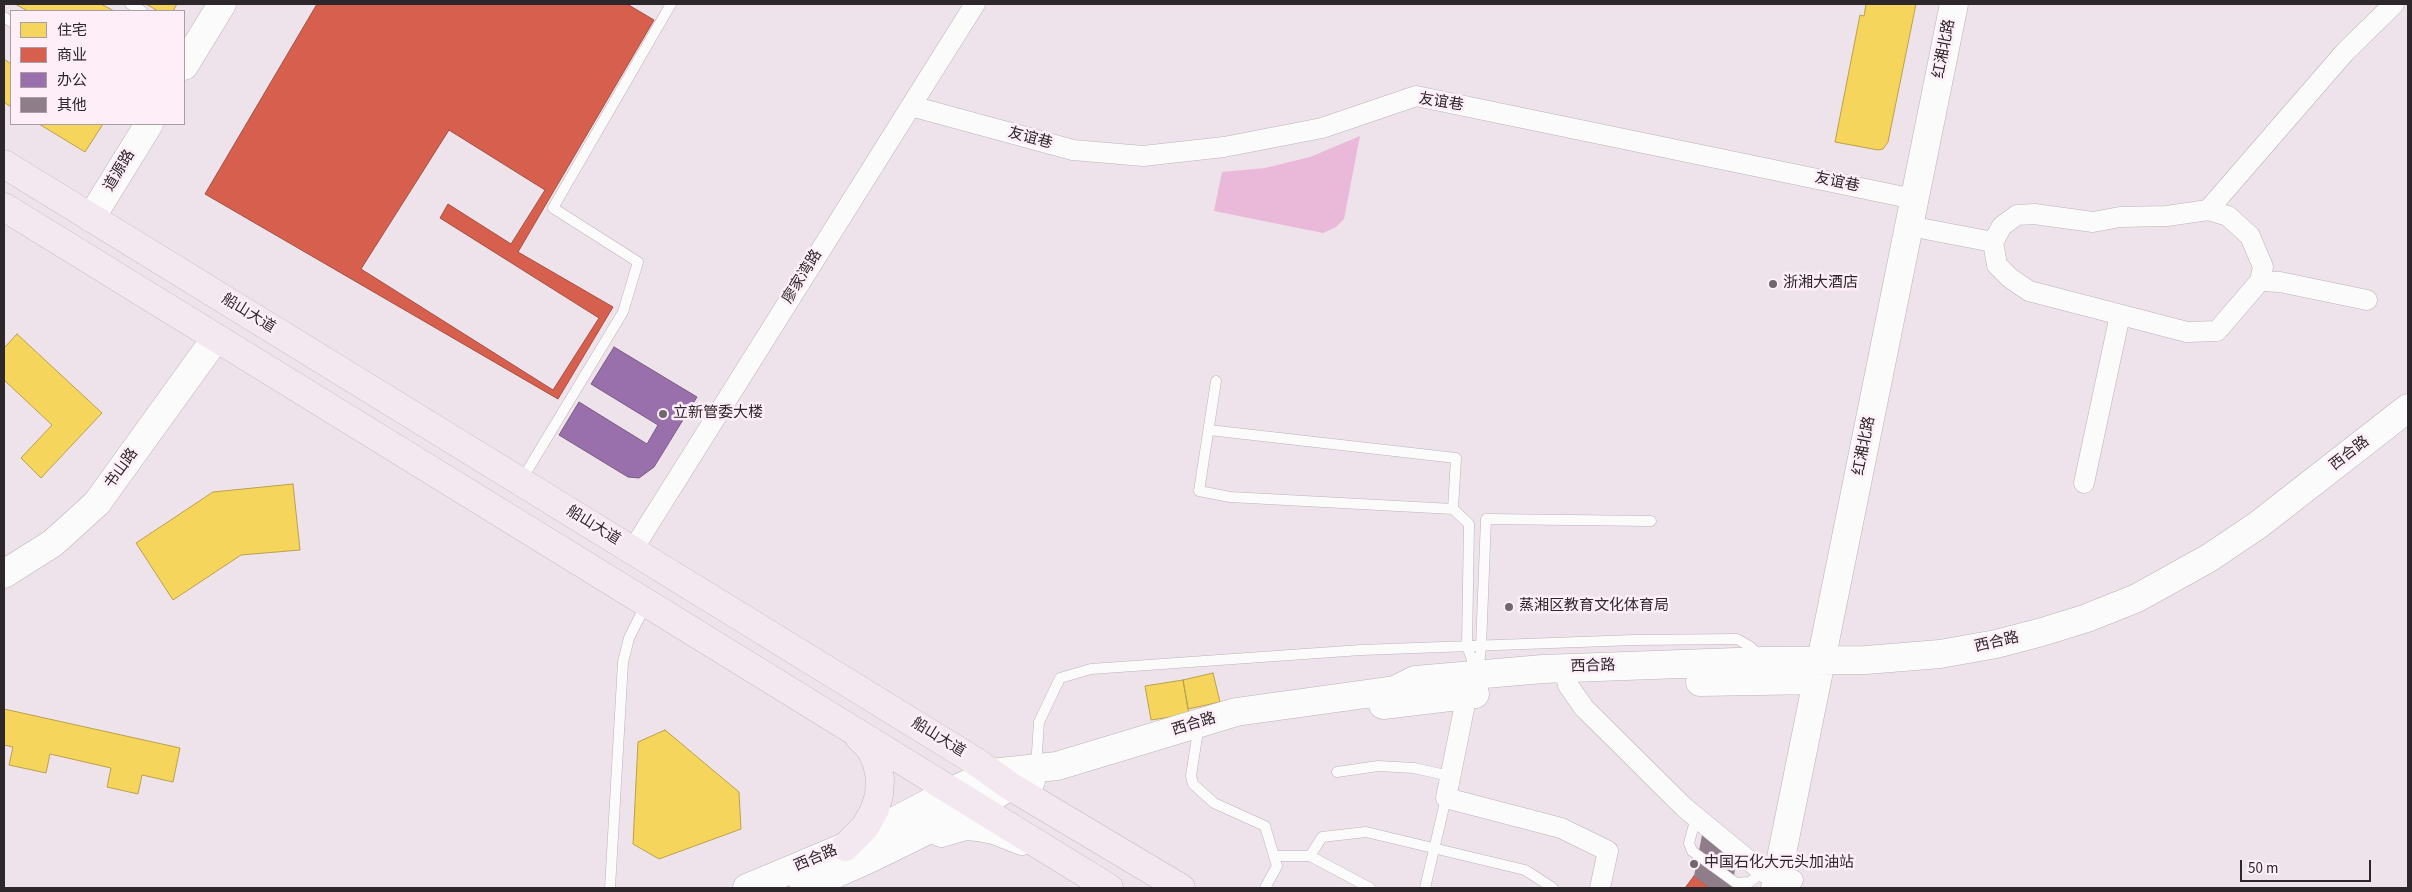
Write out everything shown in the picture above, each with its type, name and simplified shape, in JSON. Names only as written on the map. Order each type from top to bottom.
[{"type":"highway","name":"船山大道","points":[[4,164],[975,761],[1001,779],[1182,888]]},
{"type":"highway","points":[[4,207],[950,792],[977,806],[1109,888]]},
{"type":"highway","points":[[845,847],[865,828],[876,809],[879,794],[880,779],[877,763],[870,748],[855,732]]},
{"type":"main road","points":[[185,38],[206,4]]},
{"type":"main road","points":[[185,64],[222,4]]},
{"type":"main road","name":"红湘北路","points":[[1828,670],[1914,199],[1954,4]]},
{"type":"main road","name":"红湘北路","points":[[1780,881],[1925,229],[1970,4]]},
{"type":"main road","name":"道源路","points":[[86,215],[132,125]]},
{"type":"main road","name":"道源路","points":[[86,215],[148,125]]},
{"type":"main road","name":"书山路","points":[[4,574],[53,543],[97,503],[216,338]]},
{"type":"main road","name":"西合路","points":[[747,888],[845,847],[950,792],[1239,726],[1475,687],[1566,677],[1764,661],[1828,670],[1866,660],[1940,654],[1996,644],[2087,618],[2137,598],[2209,558],[2258,525],[2408,408]]},
{"type":"main road","name":"西合路","points":[[1566,677],[1828,670],[1944,671],[1999,661],[2093,631],[2143,610],[2216,570],[2334,486],[2408,428]]},
{"type":"main road","name":"西合路","points":[[804,888],[872,858],[977,806],[1001,779],[1036,768],[1057,766],[1236,712],[1395,690],[1415,680],[1475,687]]},
{"type":"main road","points":[[872,858],[965,826],[994,830],[1053,854]]},
{"type":"street","name":"廖家湾路","points":[[632,550],[975,4]]},
{"type":"street","points":[[2208,210],[2345,52],[2394,4]]},
{"type":"street","name":"友谊巷","points":[[911,106],[1073,150],[1142,156],[1224,147],[1322,128],[1416,96],[1914,199]]},
{"type":"street","points":[[2208,210],[2228,216],[2250,236],[2263,267],[2260,282],[2217,331],[2187,332],[2029,291],[2010,278],[1997,265],[1993,242],[2002,226],[2017,215],[2034,214],[2093,222],[2120,217],[2167,216],[2208,210]]},
{"type":"street","points":[[1925,229],[1993,242]]},
{"type":"street","points":[[2260,282],[2280,282],[2368,300]]},
{"type":"street","points":[[2084,483],[2120,315]]},
{"type":"street","points":[[1566,677],[1584,708],[1696,816],[1780,881]]},
{"type":"street","points":[[1475,687],[1450,776],[1446,798],[1561,828],[1608,851],[1600,888]]},
{"type":"lane","points":[[520,482],[623,312],[638,262],[553,208],[671,4]]},
{"type":"lane","points":[[1216,381],[1199,491],[1230,497],[1454,509],[1469,524],[1466,646],[1475,687]]},
{"type":"lane","points":[[1209,430],[1456,458],[1454,509]]},
{"type":"lane","points":[[1475,687],[1481,645],[1486,520],[1651,522]]},
{"type":"lane","points":[[610,888],[623,662],[629,638],[647,603]]},
{"type":"lane","points":[[1036,768],[1039,722],[1060,678],[1091,669],[1361,650],[1737,639],[1751,647],[1764,661]]},
{"type":"lane","points":[[1197,737],[1192,776],[1194,784],[1214,803],[1265,826],[1277,866],[1265,888]]},
{"type":"lane","points":[[1337,772],[1378,766],[1414,768],[1450,776]]},
{"type":"lane","points":[[1425,888],[1446,798]]},
{"type":"lane","points":[[1696,816],[1689,843],[1692,851],[1739,886],[1750,882],[1780,881]]},
{"type":"lane","points":[[1310,856],[1322,837],[1366,832],[1525,870],[1553,888]]},
{"type":"lane","points":[[1274,856],[1310,856],[1370,888]]},
{"type":"shaded area","points":[[1360,136],[1344,219],[1336,227],[1323,233],[1214,211],[1222,172],[1265,168],[1310,157]]},
{"type":"building: 住宅","points":[[15,4],[101,4],[112,10],[26,10]]},
{"type":"building: 住宅","points":[[146,4],[177,4],[174,10],[156,10]]},
{"type":"building: 住宅","points":[[1866,4],[1916,4],[1888,142],[1883,149],[1878,150],[1835,142],[1860,15],[1864,16]]},
{"type":"building: 住宅","points":[[4,59],[10,63],[10,106],[4,102]]},
{"type":"building: 住宅","points":[[41,125],[102,125],[85,152]]},
{"type":"building: 住宅","points":[[17,334],[102,413],[41,478],[21,458],[52,425],[4,380],[4,348]]},
{"type":"building: 住宅","points":[[293,484],[300,550],[241,555],[173,600],[136,543],[213,492]]},
{"type":"building: 住宅","points":[[1213,673],[1220,702],[1188,709],[1183,680]]},
{"type":"building: 住宅","points":[[1183,680],[1189,714],[1151,720],[1145,686]]},
{"type":"building: 住宅","points":[[4,709],[180,748],[173,782],[142,775],[138,794],[107,787],[111,768],[50,754],[46,773],[9,765],[13,747],[4,745]]},
{"type":"building: 住宅","points":[[665,730],[739,792],[741,829],[659,859],[633,844],[638,742]]},
{"type":"building: 商业","points":[[317,4],[627,4],[654,20],[518,252],[613,307],[558,399],[205,194]]},
{"type":"building: 商业","points":[[449,130],[545,190],[511,244],[448,204],[440,218],[599,318],[553,390],[361,269]]},
{"type":"building: 商业","points":[[1694,876],[1710,888],[1685,888]]},
{"type":"building: 办公","name":"立新管委大楼","points":[[614,347],[697,397],[654,467],[639,478],[628,477],[559,435],[579,402],[647,444],[658,425],[591,384]]},
{"type":"building: 其他","points":[[1703,830],[1737,857],[1732,888],[1710,888],[1694,876]]},
{"type":"place","name":"浙湘大酒店","points":[[1773,284]]},
{"type":"place","name":"立新管委大楼","points":[[663,414]]},
{"type":"place","name":"蒸湘区教育文化体育局","points":[[1509,607]]},
{"type":"place","name":"中国石化大元头加油站","points":[[1694,864]]}]
